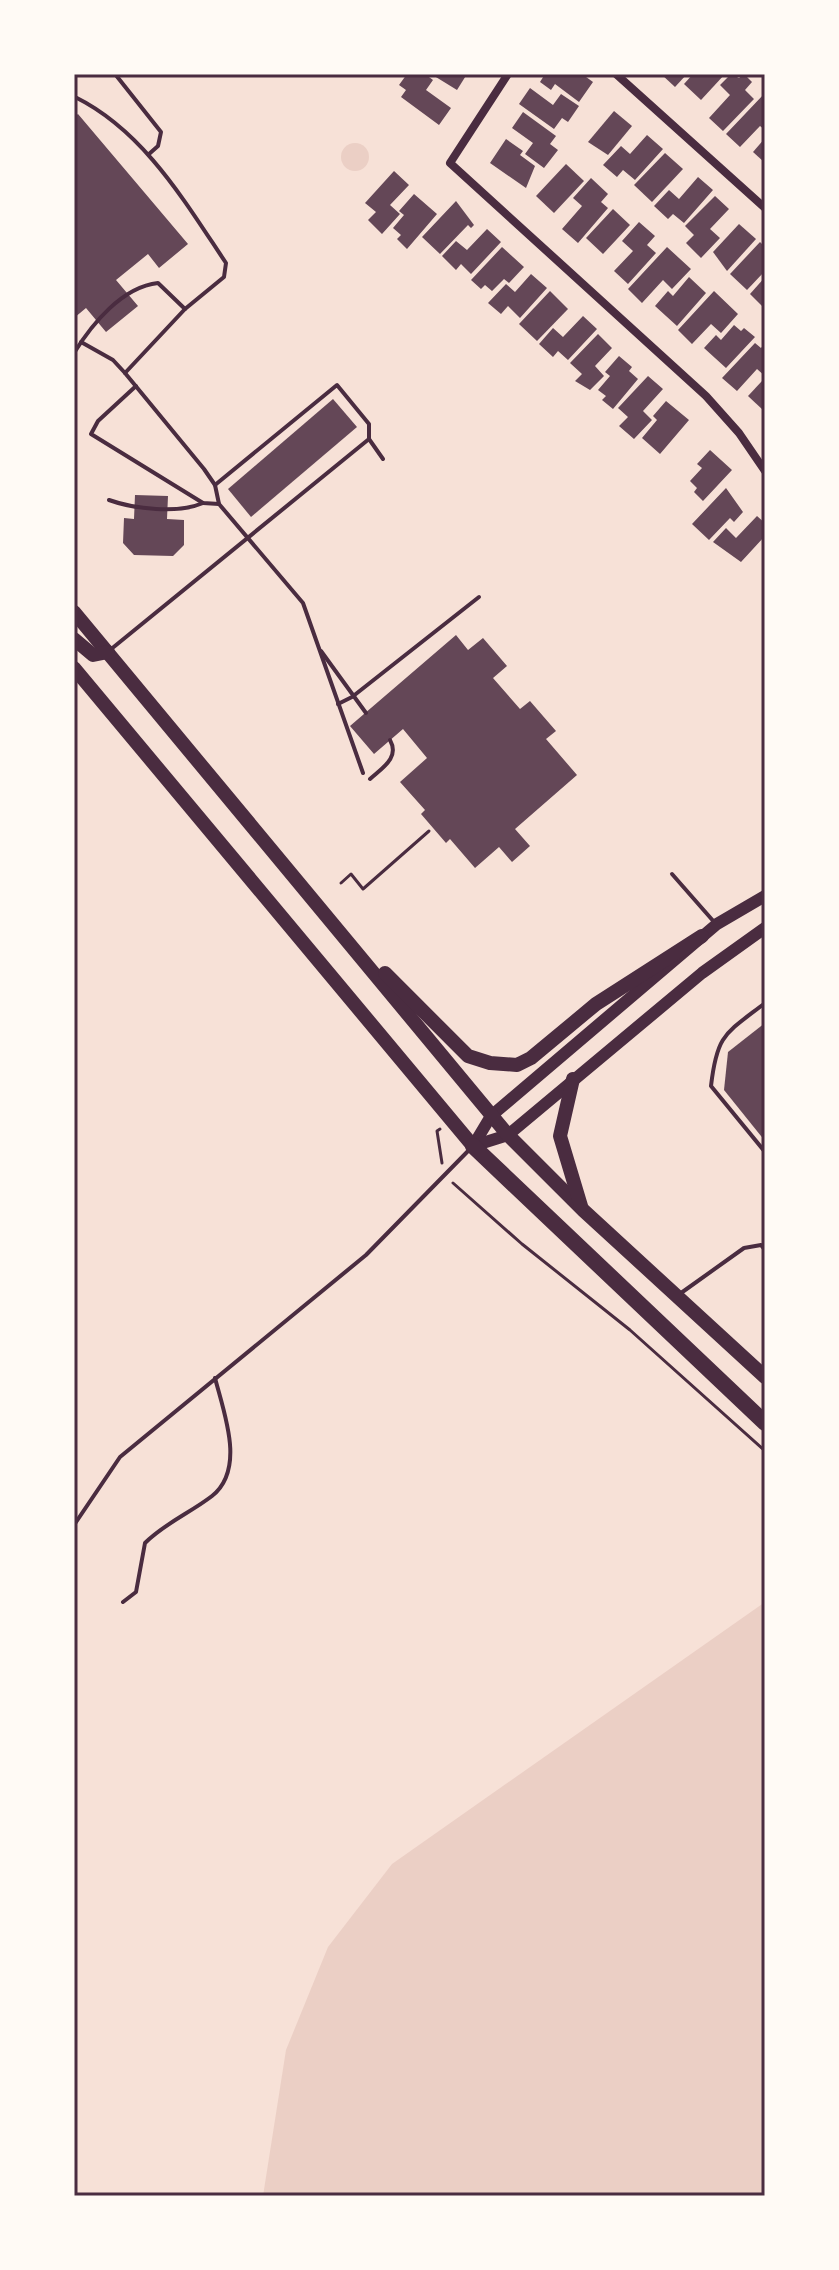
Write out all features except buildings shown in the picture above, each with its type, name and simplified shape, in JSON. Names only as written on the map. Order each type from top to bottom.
[{"type":"highway","points":[[473,1146],[765,1423]]},
{"type":"main road","points":[[74,612],[508,1135],[583,1210],[765,1377]]},
{"type":"main road","points":[[74,639],[90,654],[99,656],[108,652]]},
{"type":"main road","points":[[74,668],[473,1146]]},
{"type":"main road","points":[[473,1146],[491,1116],[702,936],[765,896]]},
{"type":"main road","points":[[317,904],[468,1056],[498,1064],[517,1065],[531,1058],[596,1004],[702,936]]},
{"type":"main road","points":[[473,1146],[508,1135],[730,951],[765,928]]},
{"type":"main road","points":[[573,1079],[560,1136],[583,1210]]},
{"type":"street","points":[[508,74],[450,163],[706,396],[739,433],[765,471]]},
{"type":"street","points":[[616,74],[765,208]]},
{"type":"lane","points":[[115,74],[161,132],[158,146],[149,154]]},
{"type":"lane","points":[[75,97],[89,104],[149,154],[226,263],[224,277],[185,309],[125,373]]},
{"type":"lane","points":[[74,353],[92,325],[140,285],[158,283],[185,309]]},
{"type":"lane","points":[[81,342],[113,360],[125,373],[215,485],[219,504],[303,603],[363,773]]},
{"type":"lane","points":[[215,485],[337,385],[369,424],[369,439],[383,459]]},
{"type":"lane","points":[[136,386],[98,421],[91,434],[203,503]]},
{"type":"lane","points":[[108,652],[369,439]]},
{"type":"lane","points":[[109,500],[126,506],[192,508],[203,503],[219,504]]},
{"type":"lane","points":[[337,705],[352,697],[479,597]]},
{"type":"lane","points":[[318,646],[366,713]]},
{"type":"lane","points":[[370,779],[392,759],[394,748],[390,740]]},
{"type":"lane","points":[[672,874],[717,924]]},
{"type":"lane","points":[[765,1003],[724,1035],[715,1052],[711,1086],[765,1152]]},
{"type":"lane","points":[[74,1525],[120,1457],[366,1255],[473,1146]]},
{"type":"lane","points":[[677,1296],[744,1248],[761,1245],[765,1250]]},
{"type":"lane","points":[[123,1602],[136,1592],[145,1543],[213,1495],[226,1481],[230,1434],[215,1378]]},
{"type":"path","points":[[341,883],[351,874],[363,889],[429,831]]},
{"type":"path","points":[[437,1131],[443,1174],[511,1235],[630,1330],[765,1451]]},
{"type":"shaded area","points":[[355,143],[365,147],[369,157],[365,167],[355,171],[345,167],[341,157],[345,147]]},
{"type":"shaded area","points":[[765,1602],[765,2196],[263,2196],[286,2050],[328,1947],[392,1864]]}]
